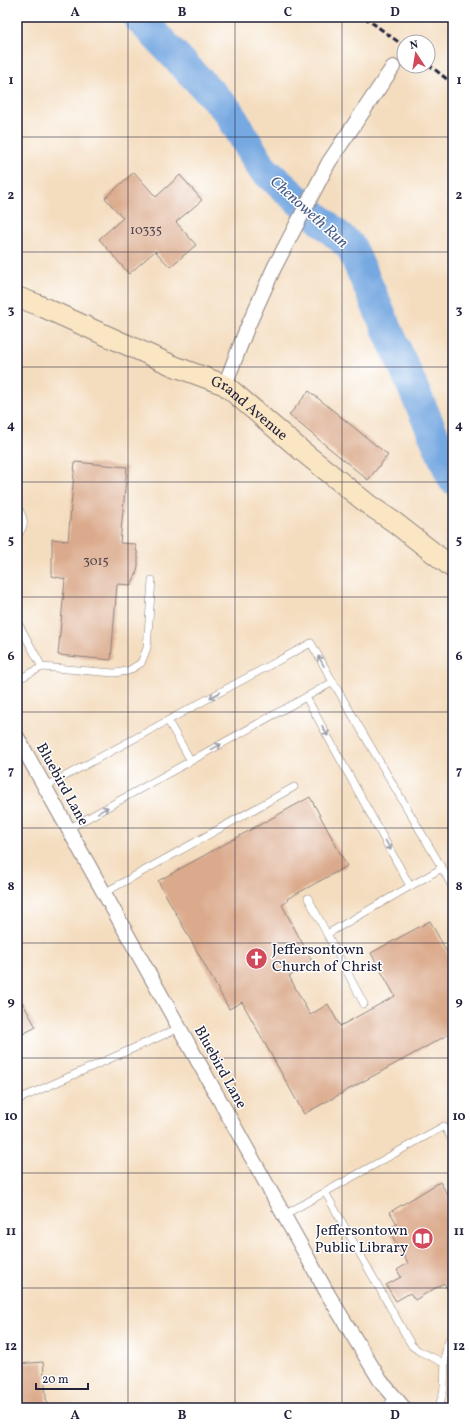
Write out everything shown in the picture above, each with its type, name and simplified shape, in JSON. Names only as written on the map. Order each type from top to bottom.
[{"type":"street","points":[[225,386],[247,328],[274,268],[317,184],[329,162],[393,67]]},
{"type":"street","name":"Grand Avenue","points":[[17,297],[36,304],[174,366],[225,386],[302,451],[453,568]]},
{"type":"street","name":"Bluebird Lane","points":[[17,737],[329,1296],[380,1380],[390,1402],[404,1408]]},
{"type":"lane","points":[[17,506],[24,519],[22,530],[17,536]]},
{"type":"lane","points":[[17,680],[42,667],[114,673],[128,671],[141,663],[147,648],[152,580]]},
{"type":"lane","points":[[17,621],[42,667]]},
{"type":"lane","points":[[45,787],[311,643],[453,888]]},
{"type":"lane","points":[[68,829],[333,682]]},
{"type":"lane","points":[[306,697],[410,886]]},
{"type":"lane","points":[[168,721],[190,761]]},
{"type":"lane","points":[[104,893],[294,787]]},
{"type":"lane","points":[[327,934],[442,868]]},
{"type":"lane","points":[[308,898],[364,1004]]},
{"type":"lane","points":[[17,1100],[179,1028]]},
{"type":"lane","points":[[284,1215],[444,1126],[453,1141]]},
{"type":"lane","points":[[325,1192],[412,1346],[444,1362]]},
{"type":"lane","points":[[437,1408],[444,1390],[444,1354],[449,1339],[453,1333]]},
{"type":"building","points":[[134,172],[156,197],[180,175],[202,200],[176,222],[196,245],[170,267],[155,251],[129,274],[99,239],[123,218],[105,198]]},
{"type":"building","points":[[309,391],[388,455],[368,480],[289,415]]},
{"type":"building","points":[[75,462],[127,467],[120,543],[135,544],[138,556],[138,566],[136,575],[131,585],[117,584],[111,660],[58,655],[65,579],[52,576],[52,539],[68,541]]},
{"type":"building","name":"Jeffersontown Church of Christ","points":[[310,797],[347,866],[287,899],[288,901],[282,905],[313,963],[289,976],[310,1015],[328,1004],[340,1026],[395,996],[371,953],[430,921],[453,963],[453,1032],[304,1114],[242,1002],[229,1009],[158,881]]},
{"type":"building","points":[[17,993],[36,1027],[17,1037]]},
{"type":"building","name":"Jeffersontown Public Library","points":[[440,1182],[453,1204],[453,1299],[444,1283],[415,1300],[410,1293],[396,1301],[386,1285],[401,1277],[397,1270],[408,1263],[388,1229],[397,1224],[390,1212]]},
{"type":"building","points":[[43,1362],[47,1408],[17,1408],[17,1364]]},
{"type":"waterway","name":"Chenoweth Run","points":[[138,17],[228,111],[262,168],[351,247],[453,479]]},
{"type":"railway","points":[[364,17],[396,40]]},
{"type":"railway","points":[[436,70],[453,84]]},
{"type":"place","name":"Jeffersontown Church of Christ","points":[[256,958]]},
{"type":"place","name":"Jeffersontown Public Library","points":[[423,1239]]}]
